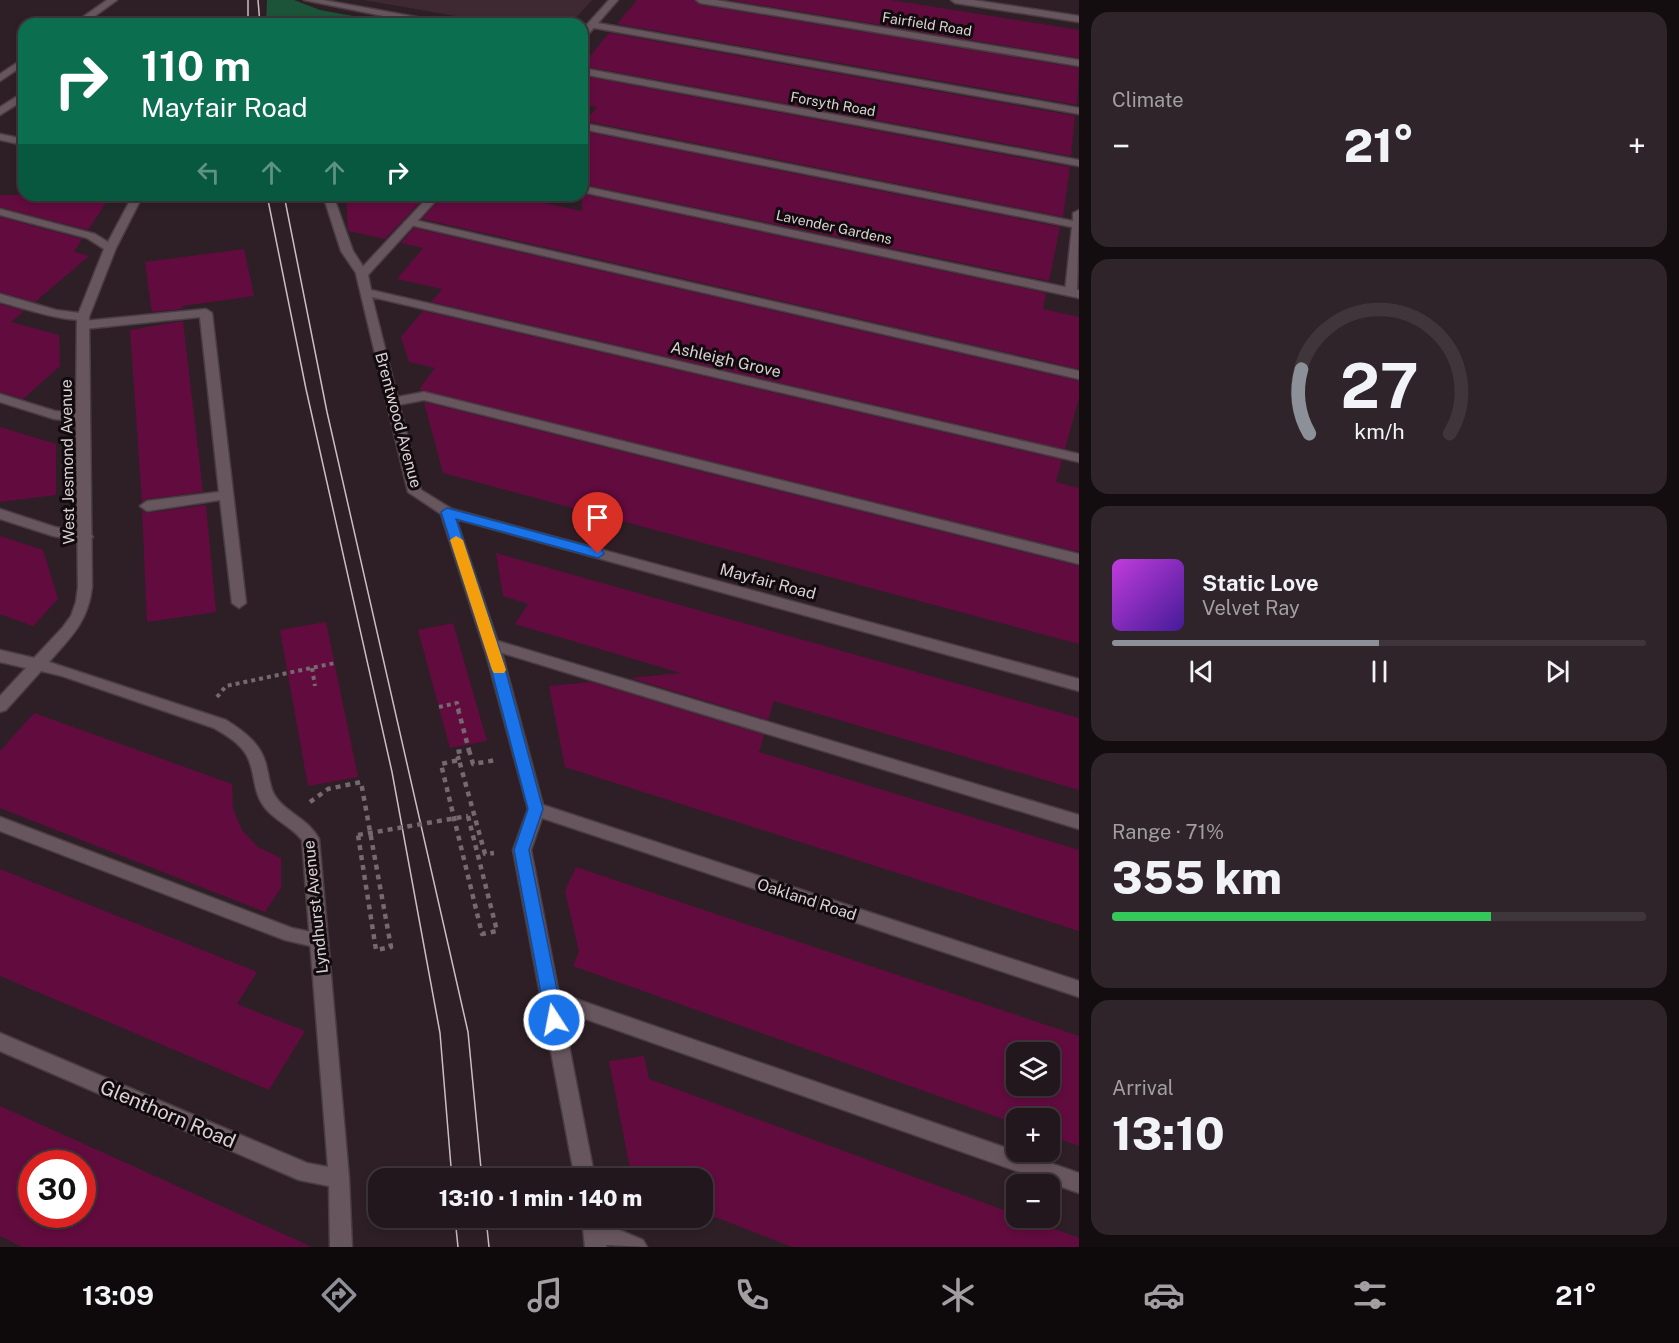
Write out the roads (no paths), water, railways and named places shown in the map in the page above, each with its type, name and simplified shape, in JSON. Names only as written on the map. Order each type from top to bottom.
[{"type":"street","points":[[87,18],[113,0]]},
{"type":"street","points":[[308,0],[406,18]]},
{"type":"street","points":[[588,29],[614,0]]},
{"type":"street","name":"Fairfield Road","points":[[700,0],[1079,63]]},
{"type":"street","points":[[955,0],[1079,20]]},
{"type":"street","points":[[592,25],[1079,111]]},
{"type":"street","points":[[0,78],[18,65]]},
{"type":"street","name":"Forsyth Road","points":[[588,72],[1079,163]]},
{"type":"street","points":[[0,112],[18,99]]},
{"type":"street","points":[[588,127],[1078,219],[1075,293]]},
{"type":"street","points":[[0,137],[18,141]]},
{"type":"street","name":"Lavender Gardens","points":[[588,190],[1075,293]]},
{"type":"street","name":"West Jesmond Avenue","points":[[0,706],[78,618],[83,602],[86,537],[81,418],[83,321],[85,306],[110,248],[135,201]]},
{"type":"street","points":[[330,201],[347,252],[362,274],[430,201]]},
{"type":"street","points":[[0,212],[91,236],[110,248]]},
{"type":"street","points":[[410,222],[1079,375]]},
{"type":"street","name":"Brentwood Avenue","points":[[362,274],[415,492],[447,512]]},
{"type":"street","name":"Ashleigh Grove","points":[[365,292],[1079,458]]},
{"type":"street","points":[[0,298],[83,321],[206,313],[239,603]]},
{"type":"street","points":[[392,402],[424,396],[1079,559]]},
{"type":"street","points":[[0,398],[54,415],[81,418]]},
{"type":"street","points":[[147,506],[227,495]]},
{"type":"street","points":[[447,512],[491,644],[536,809],[522,850],[583,1168]]},
{"type":"street","name":"Mayfair Road","points":[[447,512],[1079,685]]},
{"type":"street","points":[[0,514],[53,531],[86,537]]},
{"type":"street","points":[[491,644],[1079,822]]},
{"type":"street","name":"Lyndhurst Avenue","points":[[0,656],[64,671],[201,716],[237,735],[257,760],[267,798],[276,809],[307,832],[310,839],[339,1178],[341,1247]]},
{"type":"street","name":"Oakland Road","points":[[536,809],[1079,988]]},
{"type":"street","points":[[0,824],[291,935],[318,940]]},
{"type":"street","points":[[550,998],[1079,1183]]},
{"type":"street","name":"Glenthorn Road","points":[[0,1042],[306,1173],[339,1178]]},
{"type":"street","points":[[594,1232],[636,1247]]},
{"type":"tram line","points":[[248,0],[248,18]]},
{"type":"tram line","points":[[258,0],[260,18]]},
{"type":"tram line","points":[[268,201],[306,389],[392,772],[440,1033],[451,1168]]},
{"type":"tram line","points":[[285,201],[327,412],[468,1032],[481,1168]]},
{"type":"tram line","points":[[456,1228],[458,1247]]},
{"type":"tram line","points":[[487,1228],[489,1247]]}]
